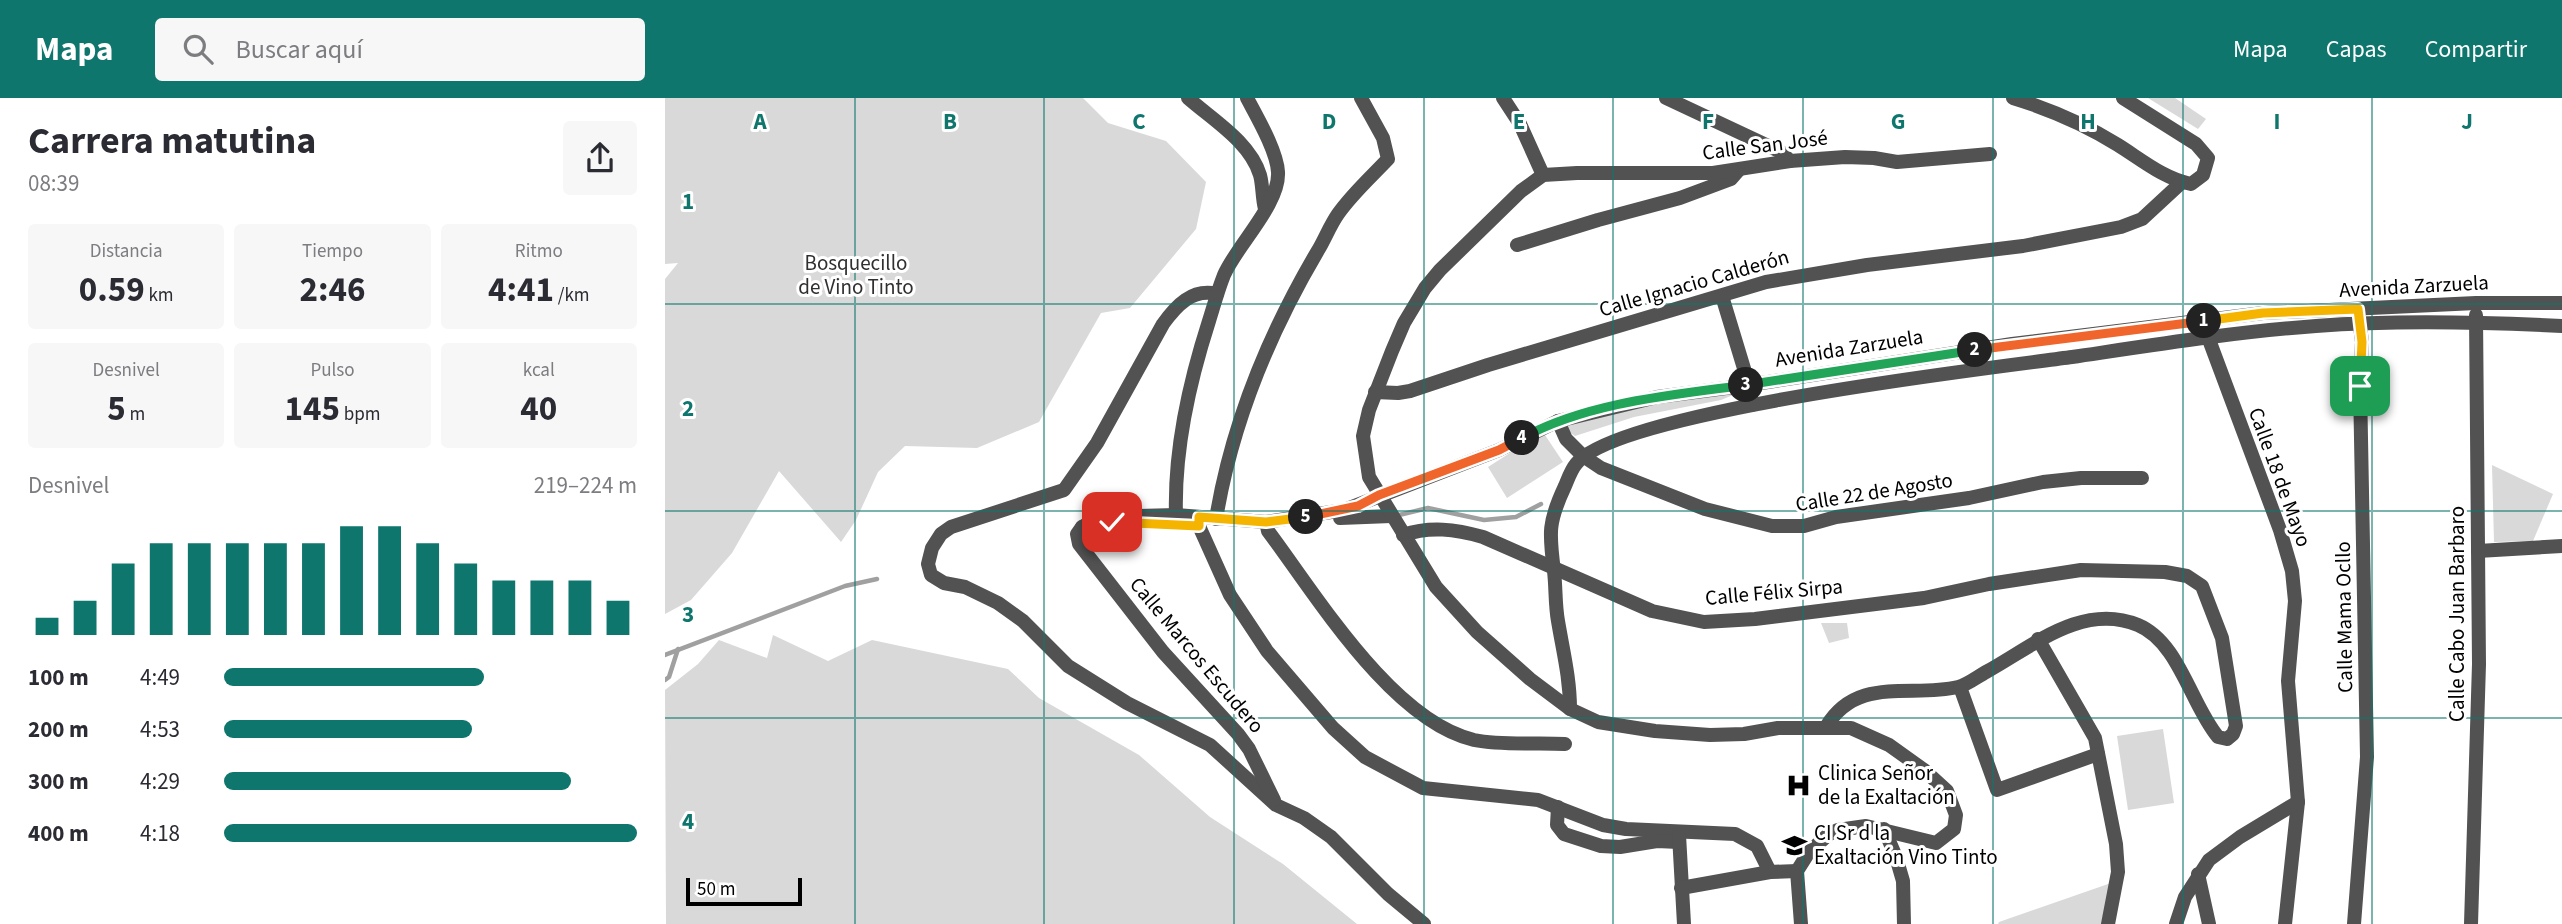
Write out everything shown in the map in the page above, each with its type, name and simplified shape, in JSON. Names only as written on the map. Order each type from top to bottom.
[{"type":"street","points":[[1188,98],[1248,152],[1260,176],[1265,209]]},
{"type":"street","points":[[1176,515],[1176,473],[1183,424],[1217,294],[1225,272],[1275,191],[1278,172],[1275,159],[1247,98]]},
{"type":"street","points":[[1216,519],[1230,458],[1255,375],[1293,295],[1336,216],[1388,159],[1383,138],[1361,98]]},
{"type":"street","points":[[1503,98],[1520,124],[1543,175],[1521,191],[1440,270],[1425,288],[1404,323],[1375,392],[1363,436],[1369,477],[1403,535],[1451,606],[1506,658],[1570,709],[1598,722],[1683,733],[1744,734],[1778,727],[1851,728],[1889,745],[1940,784],[1954,804],[1956,815],[1954,829],[1936,843],[1866,826],[1838,830],[1818,843],[1797,871],[1801,924]]},
{"type":"street","points":[[1666,98],[1781,152],[1790,161]]},
{"type":"street","points":[[2013,98],[2072,121],[2119,145],[2170,178],[2182,182]]},
{"type":"street","name":"Calle Ignacio Calderón","points":[[1375,392],[1410,391],[1766,282],[1803,274],[2023,246],[2121,227],[2142,219],[2182,182],[2191,184],[2203,175],[2208,158],[2196,144],[2123,98]]},
{"type":"street","name":"Calle San José","points":[[1543,175],[1674,175],[1845,157],[1897,162],[1990,153]]},
{"type":"street","points":[[1517,245],[1598,219],[1680,198],[1736,177],[1739,170]]},
{"type":"street","points":[[1217,294],[1196,295],[1176,306],[1163,324],[1097,443],[1072,480],[1059,493],[951,527],[941,534],[932,548],[927,564],[931,575],[944,583],[974,591],[1007,608],[1068,666],[1127,703],[1210,745],[1276,805],[1318,827],[1331,837],[1388,894],[1424,924]]},
{"type":"street","points":[[1722,296],[1749,385],[1752,405]]},
{"type":"street","name":"Avenida Zarzuela","points":[[1079,533],[1099,517],[1176,515],[1199,521],[1216,519],[1267,526],[1344,510],[1499,450],[1557,421],[1657,397],[2025,342],[2263,313],[2476,303],[2562,303]]},
{"type":"street","name":"Calle Cabo Juan Barbaro","points":[[2471,924],[2477,752],[2476,303]]},
{"type":"street","name":"Calle Mama Ocllo","points":[[2354,924],[2352,897],[2367,757],[2358,309]]},
{"type":"street","name":"Avenida Zarzuela","points":[[1583,456],[1616,440],[1664,425],[1752,405],[2207,337],[2360,324],[2562,326]]},
{"type":"street","name":"Calle 18 de Mayo","points":[[2207,337],[2280,530],[2292,571],[2295,601],[2288,681],[2298,802],[2285,924]]},
{"type":"street","points":[[1557,421],[1566,439],[1583,456],[1573,467],[1550,523],[1549,544],[1554,570],[1557,619],[1570,687],[1570,709]]},
{"type":"street","name":"Calle 22 de Agosto","points":[[1583,456],[1601,468],[1705,509],[1754,523],[1784,527],[1804,526],[1836,517],[1969,498],[2043,482],[2081,478],[2142,478]]},
{"type":"street","points":[[1079,533],[1112,522],[1199,521],[1267,526],[1352,516],[1391,516]]},
{"type":"street","points":[[1199,521],[1230,596],[1267,652],[1333,728],[1365,757],[1423,788],[1538,800],[1602,825],[1679,837]]},
{"type":"street","points":[[1267,526],[1346,637],[1405,700],[1429,719],[1474,740],[1565,744]]},
{"type":"street","name":"Calle Félix Sirpa","points":[[1403,535],[1427,529],[1468,532],[1651,611],[1704,622],[1755,619],[1924,598],[1989,584],[2081,570],[2165,572],[2187,576],[2202,586],[2222,638],[2234,706],[2236,726],[2233,734],[2224,739],[2214,733],[2163,644],[2140,626],[2108,619],[2080,621],[2038,639]]},
{"type":"street","name":"Calle Marcos Escudero","points":[[1079,533],[1163,652],[1249,748],[1276,805]]},
{"type":"street","points":[[2478,551],[2562,546]]},
{"type":"street","points":[[1826,727],[1842,709],[1864,695],[1876,691],[1926,691],[1960,687],[2038,639],[2095,738],[2116,844],[2118,872],[2108,924]]},
{"type":"street","points":[[1960,687],[1997,790],[2098,754]]},
{"type":"street","points":[[2176,924],[2185,897],[2209,860],[2240,837],[2298,802]]},
{"type":"street","points":[[1558,807],[1557,825],[1564,834],[1601,846],[1620,847],[1679,837],[1735,834],[1757,846],[1770,872]]},
{"type":"street","points":[[1884,829],[1901,874],[1904,924]]},
{"type":"street","points":[[1679,837],[1684,924]]},
{"type":"street","points":[[1681,888],[1770,872],[1797,871]]},
{"type":"street","points":[[2198,874],[2209,924]]},
{"type":"green space","name":"Bosquecillo de Vino Tinto","points":[[665,98],[1083,98],[1108,123],[1166,141],[1206,182],[1196,229],[1130,308],[1101,313],[1039,422],[977,448],[905,446],[878,472],[856,520],[841,542],[779,471],[732,553],[691,600],[665,614],[665,279],[678,263],[665,264]]},
{"type":"green space","points":[[2148,98],[2175,98],[2206,119],[2198,129]]},
{"type":"green space","points":[[1732,388],[1733,395],[1721,400],[1634,417],[1575,436],[1568,431],[1568,423]]},
{"type":"green space","points":[[1543,432],[1563,462],[1507,498],[1488,467]]},
{"type":"green space","points":[[2492,465],[2553,494],[2533,541],[2494,542]]},
{"type":"green space","points":[[1821,623],[1847,623],[1849,638],[1829,643]]},
{"type":"green space","points":[[773,635],[828,661],[872,640],[1008,669],[1039,698],[1139,755],[1210,817],[1283,864],[1357,924],[666,924],[665,690],[698,664],[719,640],[767,658]]},
{"type":"green space","points":[[2163,729],[2174,803],[2128,810],[2117,736]]},
{"type":"green space","points":[[2111,883],[2101,924],[1998,924],[1999,922]]},
{"type":"waterway","points":[[1399,515],[1428,508],[1484,520],[1516,517],[1541,504]]},
{"type":"waterway","points":[[665,655],[845,586],[877,579]]},
{"type":"waterway","points":[[665,680],[669,677],[678,649]]},
{"type":"place","name":"Clinica Señor de la Exaltación","points":[[1798,785]]},
{"type":"place","name":"CI Sr d la Exaltación Vino Tinto","points":[[1794,845]]},
{"type":"route","points":[[1112,522],[1199,526],[1199,517],[1266,522],[1329,513],[1358,506],[1379,495],[1499,450],[1557,421],[1624,404],[2012,344],[2263,313],[2358,309],[2362,342],[2360,386]]}]
